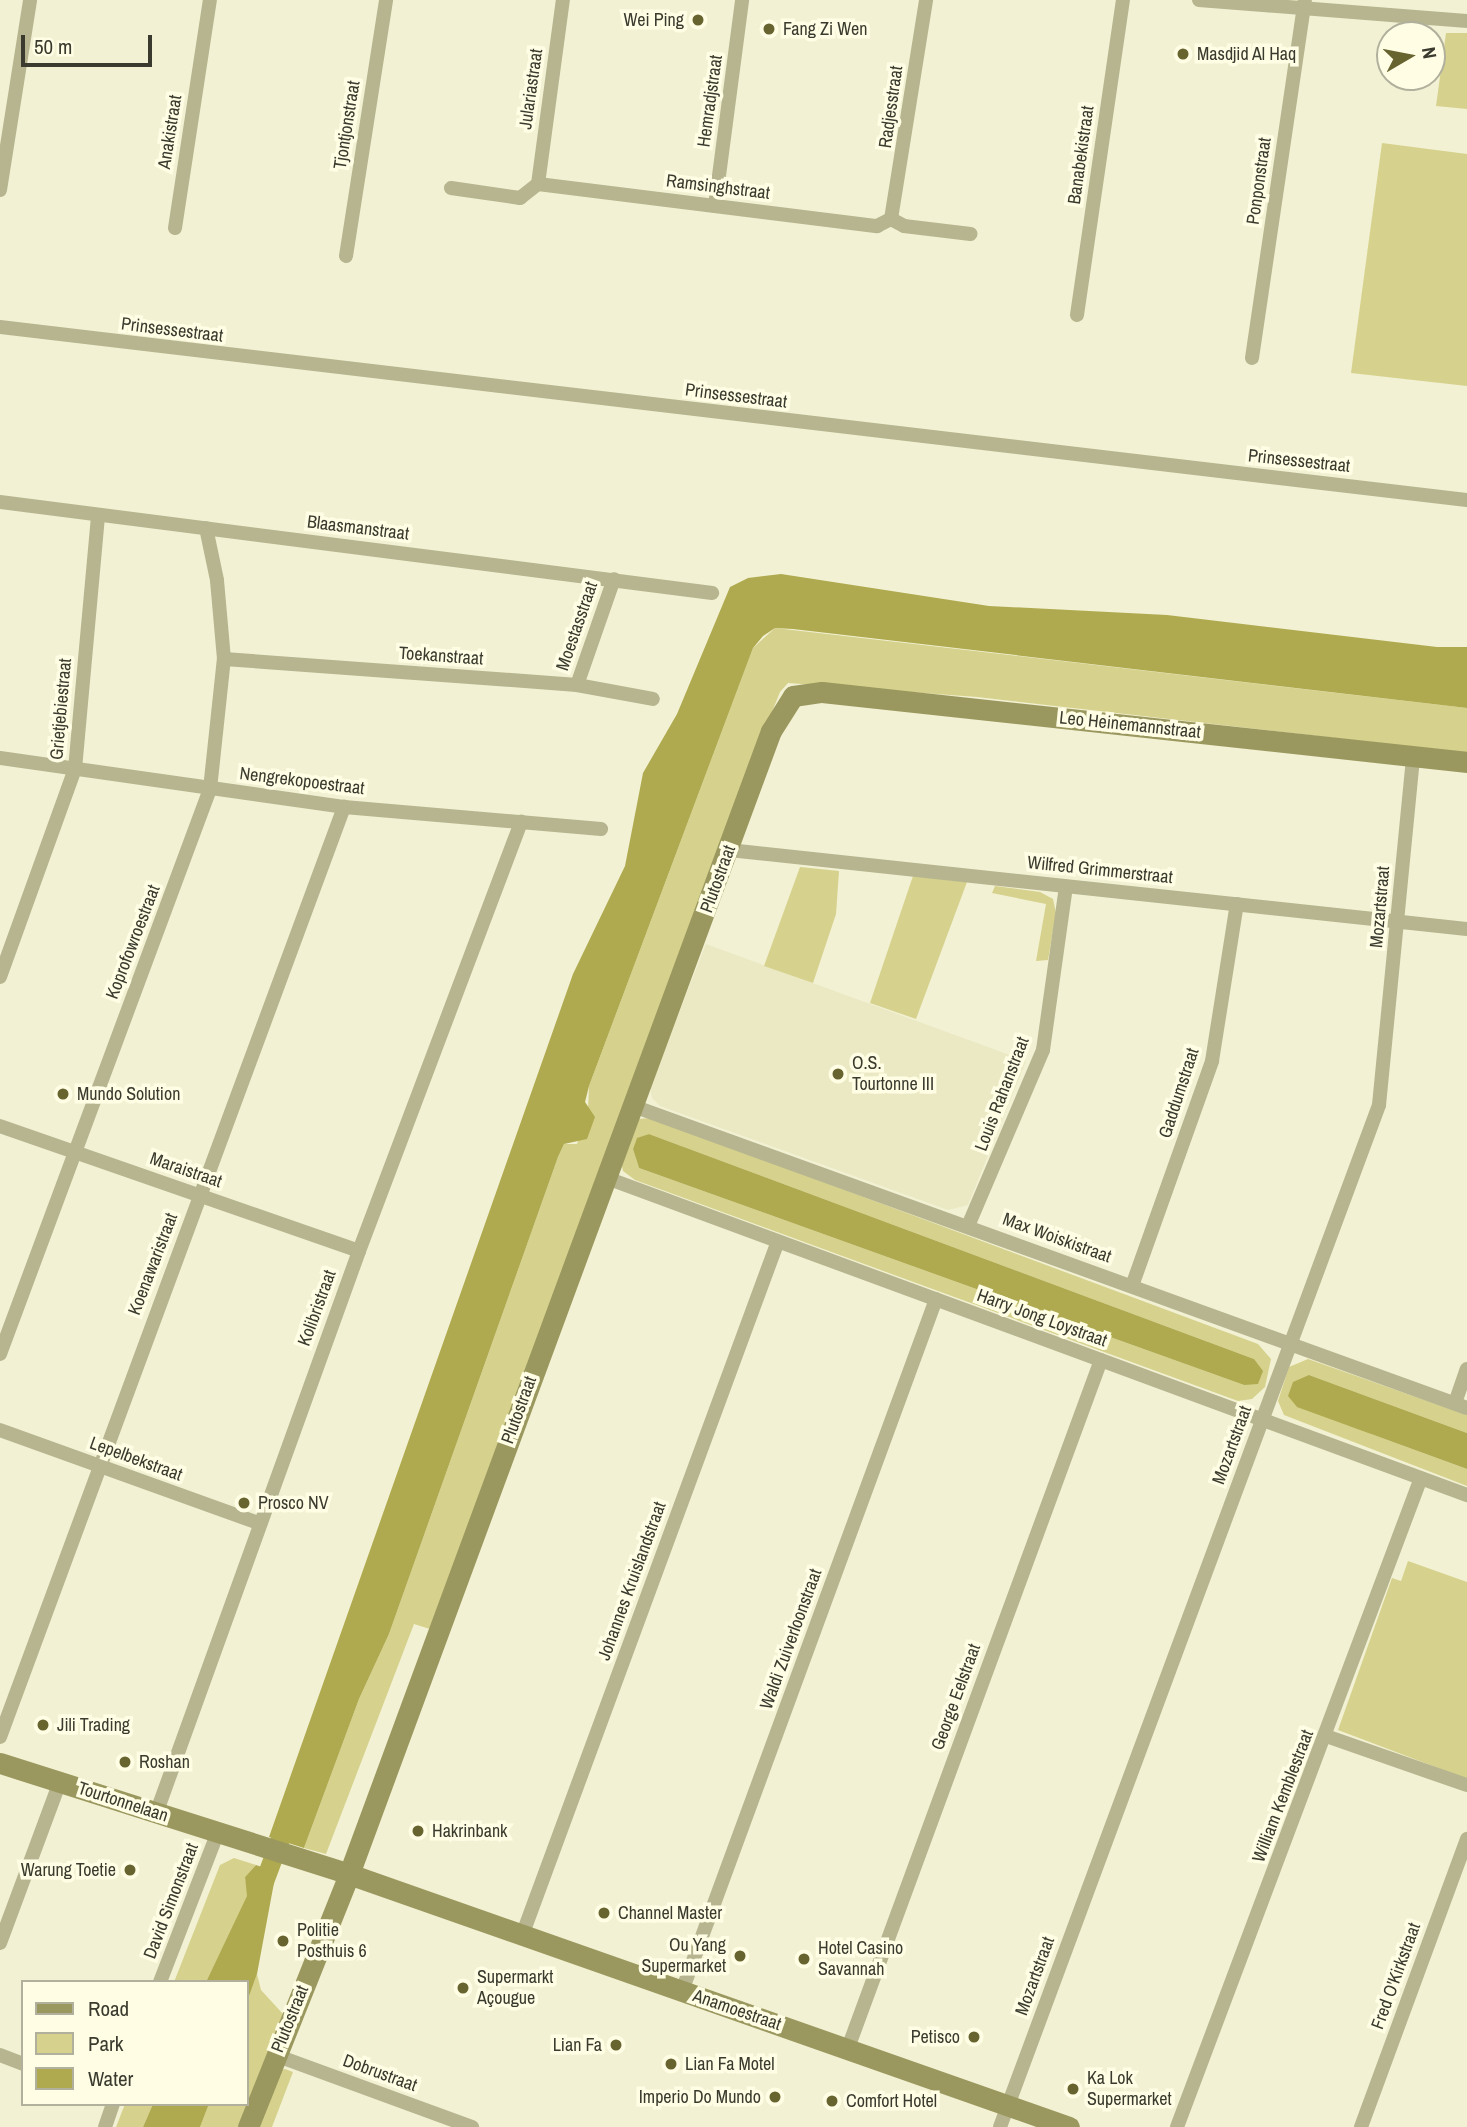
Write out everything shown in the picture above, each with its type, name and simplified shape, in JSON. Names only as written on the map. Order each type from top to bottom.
[{"type":"street","points":[[0,190],[30,0]]},
{"type":"street","name":"Anakistraat","points":[[175,228],[210,0]]},
{"type":"street","name":"Tjontjonstraat","points":[[346,256],[386,0]]},
{"type":"street","name":"Julariastraat","points":[[538,184],[563,0]]},
{"type":"street","name":"Hemradjstraat","points":[[715,206],[743,0]]},
{"type":"street","name":"Radjesstraat","points":[[891,219],[926,0]]},
{"type":"street","name":"Banabekistraat","points":[[1077,315],[1123,0]]},
{"type":"street","points":[[1199,0],[1304,5],[1467,21]]},
{"type":"street","name":"Ponponstraat","points":[[1252,358],[1304,5]]},
{"type":"street","points":[[451,188],[520,198],[538,184]]},
{"type":"street","name":"Ramsinghstraat","points":[[538,184],[877,226],[891,219]]},
{"type":"street","points":[[891,219],[904,226],[971,234]]},
{"type":"street","name":"Prinsessestraat","points":[[0,327],[1467,500]]},
{"type":"street","name":"Blaasmanstraat","points":[[0,502],[712,593]]},
{"type":"street","name":"Grietjebiestraat","points":[[0,977],[75,769],[98,515]]},
{"type":"street","name":"Koprofowroestraat","points":[[0,1354],[210,789],[224,659],[217,580],[206,528]]},
{"type":"street","name":"Moestasstraat","points":[[577,685],[614,579]]},
{"type":"street","name":"Toekanstraat","points":[[224,659],[577,685],[653,699]]},
{"type":"street","name":"Leo Heinemannstraat","points":[[793,696],[822,692],[1467,762]]},
{"type":"street","name":"Plutostraat","points":[[248,2127],[349,1874],[604,1177],[729,850],[771,731],[793,696]]},
{"type":"street","name":"Mozartstraat","points":[[1000,2127],[1379,1105],[1413,756]]},
{"type":"street","name":"Nengrekopoestraat","points":[[0,758],[344,807],[601,830]]},
{"type":"street","name":"Koenawaristraat","points":[[0,1737],[98,1466],[344,807]]},
{"type":"street","name":"Kolibristraat","points":[[157,1811],[359,1251],[521,822]]},
{"type":"street","name":"Wilfred Grimmerstraat","points":[[729,850],[1467,929]]},
{"type":"street","name":"Louis Rahanstraat","points":[[968,1226],[1043,1050],[1066,887]]},
{"type":"street","name":"Gaddumstraat","points":[[1132,1286],[1212,1061],[1237,904]]},
{"type":"street","name":"Max Woiskistraat","points":[[633,1106],[1461,1406]]},
{"type":"street","name":"Maraistraat","points":[[0,1126],[359,1251]]},
{"type":"street","name":"Harry Jong Loystraat","points":[[604,1177],[1101,1360],[1264,1417],[1467,1495]]},
{"type":"street","name":"Johannes Kruislandstraat","points":[[523,1933],[778,1241]]},
{"type":"street","name":"Waldi Zuiverloonstraat","points":[[682,1992],[936,1299]]},
{"type":"street","name":"George Eelstraat","points":[[848,2048],[1101,1360]]},
{"type":"street","points":[[1461,1406],[1467,1368]]},
{"type":"street","name":"Lepelbekstraat","points":[[0,1430],[259,1523]]},
{"type":"street","name":"William Kemblestraat","points":[[1177,2127],[1421,1478]]},
{"type":"street","points":[[1326,1736],[1467,1785]]},
{"type":"street","name":"Tourtonnelaan","points":[[0,1763],[157,1811],[244,1844]]},
{"type":"street","points":[[0,1943],[60,1782]]},
{"type":"street","name":"David Simonstraat","points":[[161,1980],[217,1834]]},
{"type":"street","name":"Fred O'Kirkstraat","points":[[1361,2127],[1467,1839]]},
{"type":"street","name":"Anamoestraat","points":[[244,1844],[349,1874],[523,1933],[682,1992],[1069,2127]]},
{"type":"street","points":[[0,2055],[21,2063]]},
{"type":"street","name":"Dobrustraat","points":[[275,2056],[472,2127]]},
{"type":"street","points":[[105,2127],[112,2106]]},
{"type":"shaded area","name":"O.S. Tourtonne III","points":[[706,944],[1026,1061],[968,1205],[948,1210],[660,1106],[652,1098],[650,1086]]},
{"type":"green space","points":[[1446,33],[1467,33],[1467,109],[1436,106],[1438,91],[1446,91]]},
{"type":"green space","points":[[1382,143],[1467,154],[1467,386],[1351,373]]},
{"type":"green space","points":[[775,628],[1467,708],[1467,753],[977,697],[788,683],[780,692],[747,774],[430,1629],[414,1624],[326,1854],[304,1848],[359,1699],[389,1634],[558,1157],[564,1144],[577,1144],[588,1110],[589,1086],[753,648]]},
{"type":"green space","points":[[800,867],[839,871],[836,914],[813,983],[764,966]]},
{"type":"green space","points":[[913,876],[967,882],[916,1019],[870,1003]]},
{"type":"green space","points":[[995,886],[1040,892],[1053,899],[1056,913],[1048,960],[1036,961],[1046,904],[992,893]]},
{"type":"green space","points":[[652,1118],[1258,1344],[1271,1359],[1265,1387],[1252,1399],[1238,1401],[635,1180],[623,1171],[621,1162],[637,1119]],"holes":[[[649,1134],[1254,1359],[1244,1385],[639,1168],[633,1149],[637,1139]]]},
{"type":"green space","points":[[1308,1359],[1467,1415],[1467,1433],[1309,1375],[1371,1434],[1467,1469],[1467,1486],[1284,1415],[1278,1401],[1289,1367]]},
{"type":"green space","points":[[1408,1561],[1467,1582],[1467,1779],[1338,1730],[1392,1578],[1401,1581]]},
{"type":"green space","points":[[234,1858],[256,1865],[245,1877],[248,1896],[207,1980],[175,1980],[220,1865]]},
{"type":"green space","points":[[257,1974],[261,1990],[283,2014],[248,2106],[248,1999]]},
{"type":"green space","points":[[285,2069],[293,2072],[272,2127],[255,2127],[278,2071]]},
{"type":"green space","points":[[124,2106],[152,2106],[143,2127],[116,2127]]},
{"type":"green space","points":[[208,2106],[248,2106],[240,2127],[200,2127]]},
{"type":"water","points":[[781,574],[989,606],[1167,615],[1437,647],[1467,647],[1467,708],[793,629],[775,628],[763,636],[753,648],[589,1086],[585,1102],[595,1117],[587,1139],[564,1144],[558,1157],[389,1634],[359,1699],[304,1848],[269,1837],[573,974],[625,866],[643,773],[677,714],[730,587],[748,578]]},
{"type":"water","points":[[649,1134],[1254,1359],[1263,1371],[1258,1384],[1244,1385],[639,1168],[633,1149],[637,1138]]},
{"type":"water","points":[[1309,1375],[1467,1433],[1467,1469],[1297,1407],[1288,1396],[1293,1382]]},
{"type":"water","points":[[256,1865],[276,1872],[257,1974],[248,1999],[248,1980],[207,1980],[247,1896],[245,1877]]},
{"type":"water","points":[[152,2106],[208,2106],[200,2127],[143,2127]]},
{"type":"waterway","points":[[260,1892],[289,1815]]},
{"type":"place","name":"Wei Ping","points":[[698,20]]},
{"type":"place","name":"Fang Zi Wen","points":[[769,29]]},
{"type":"place","name":"Masdjid Al Haq","points":[[1183,54]]},
{"type":"place","name":"O.S. Tourtonne III","points":[[838,1074]]},
{"type":"place","name":"Mundo Solution","points":[[63,1094]]},
{"type":"place","name":"Prosco NV","points":[[244,1503]]},
{"type":"place","name":"Jili Trading","points":[[43,1725]]},
{"type":"place","name":"Roshan","points":[[125,1762]]},
{"type":"place","name":"Hakrinbank","points":[[418,1831]]},
{"type":"place","name":"Warung Toetie","points":[[130,1870]]},
{"type":"place","name":"Channel Master","points":[[604,1913]]},
{"type":"place","name":"Politie Posthuis 6","points":[[283,1941]]},
{"type":"place","name":"Ou Yang Supermarket","points":[[740,1956]]},
{"type":"place","name":"Hotel Casino Savannah","points":[[804,1959]]},
{"type":"place","name":"Supermarkt Açougue","points":[[463,1988]]},
{"type":"place","name":"Petisco","points":[[974,2037]]},
{"type":"place","name":"Lian Fa","points":[[616,2045]]},
{"type":"place","name":"Lian Fa Motel","points":[[671,2064]]},
{"type":"place","name":"Ka Lok Supermarket","points":[[1073,2089]]},
{"type":"place","name":"Imperio Do Mundo","points":[[775,2097]]},
{"type":"place","name":"Comfort Hotel","points":[[832,2101]]}]
